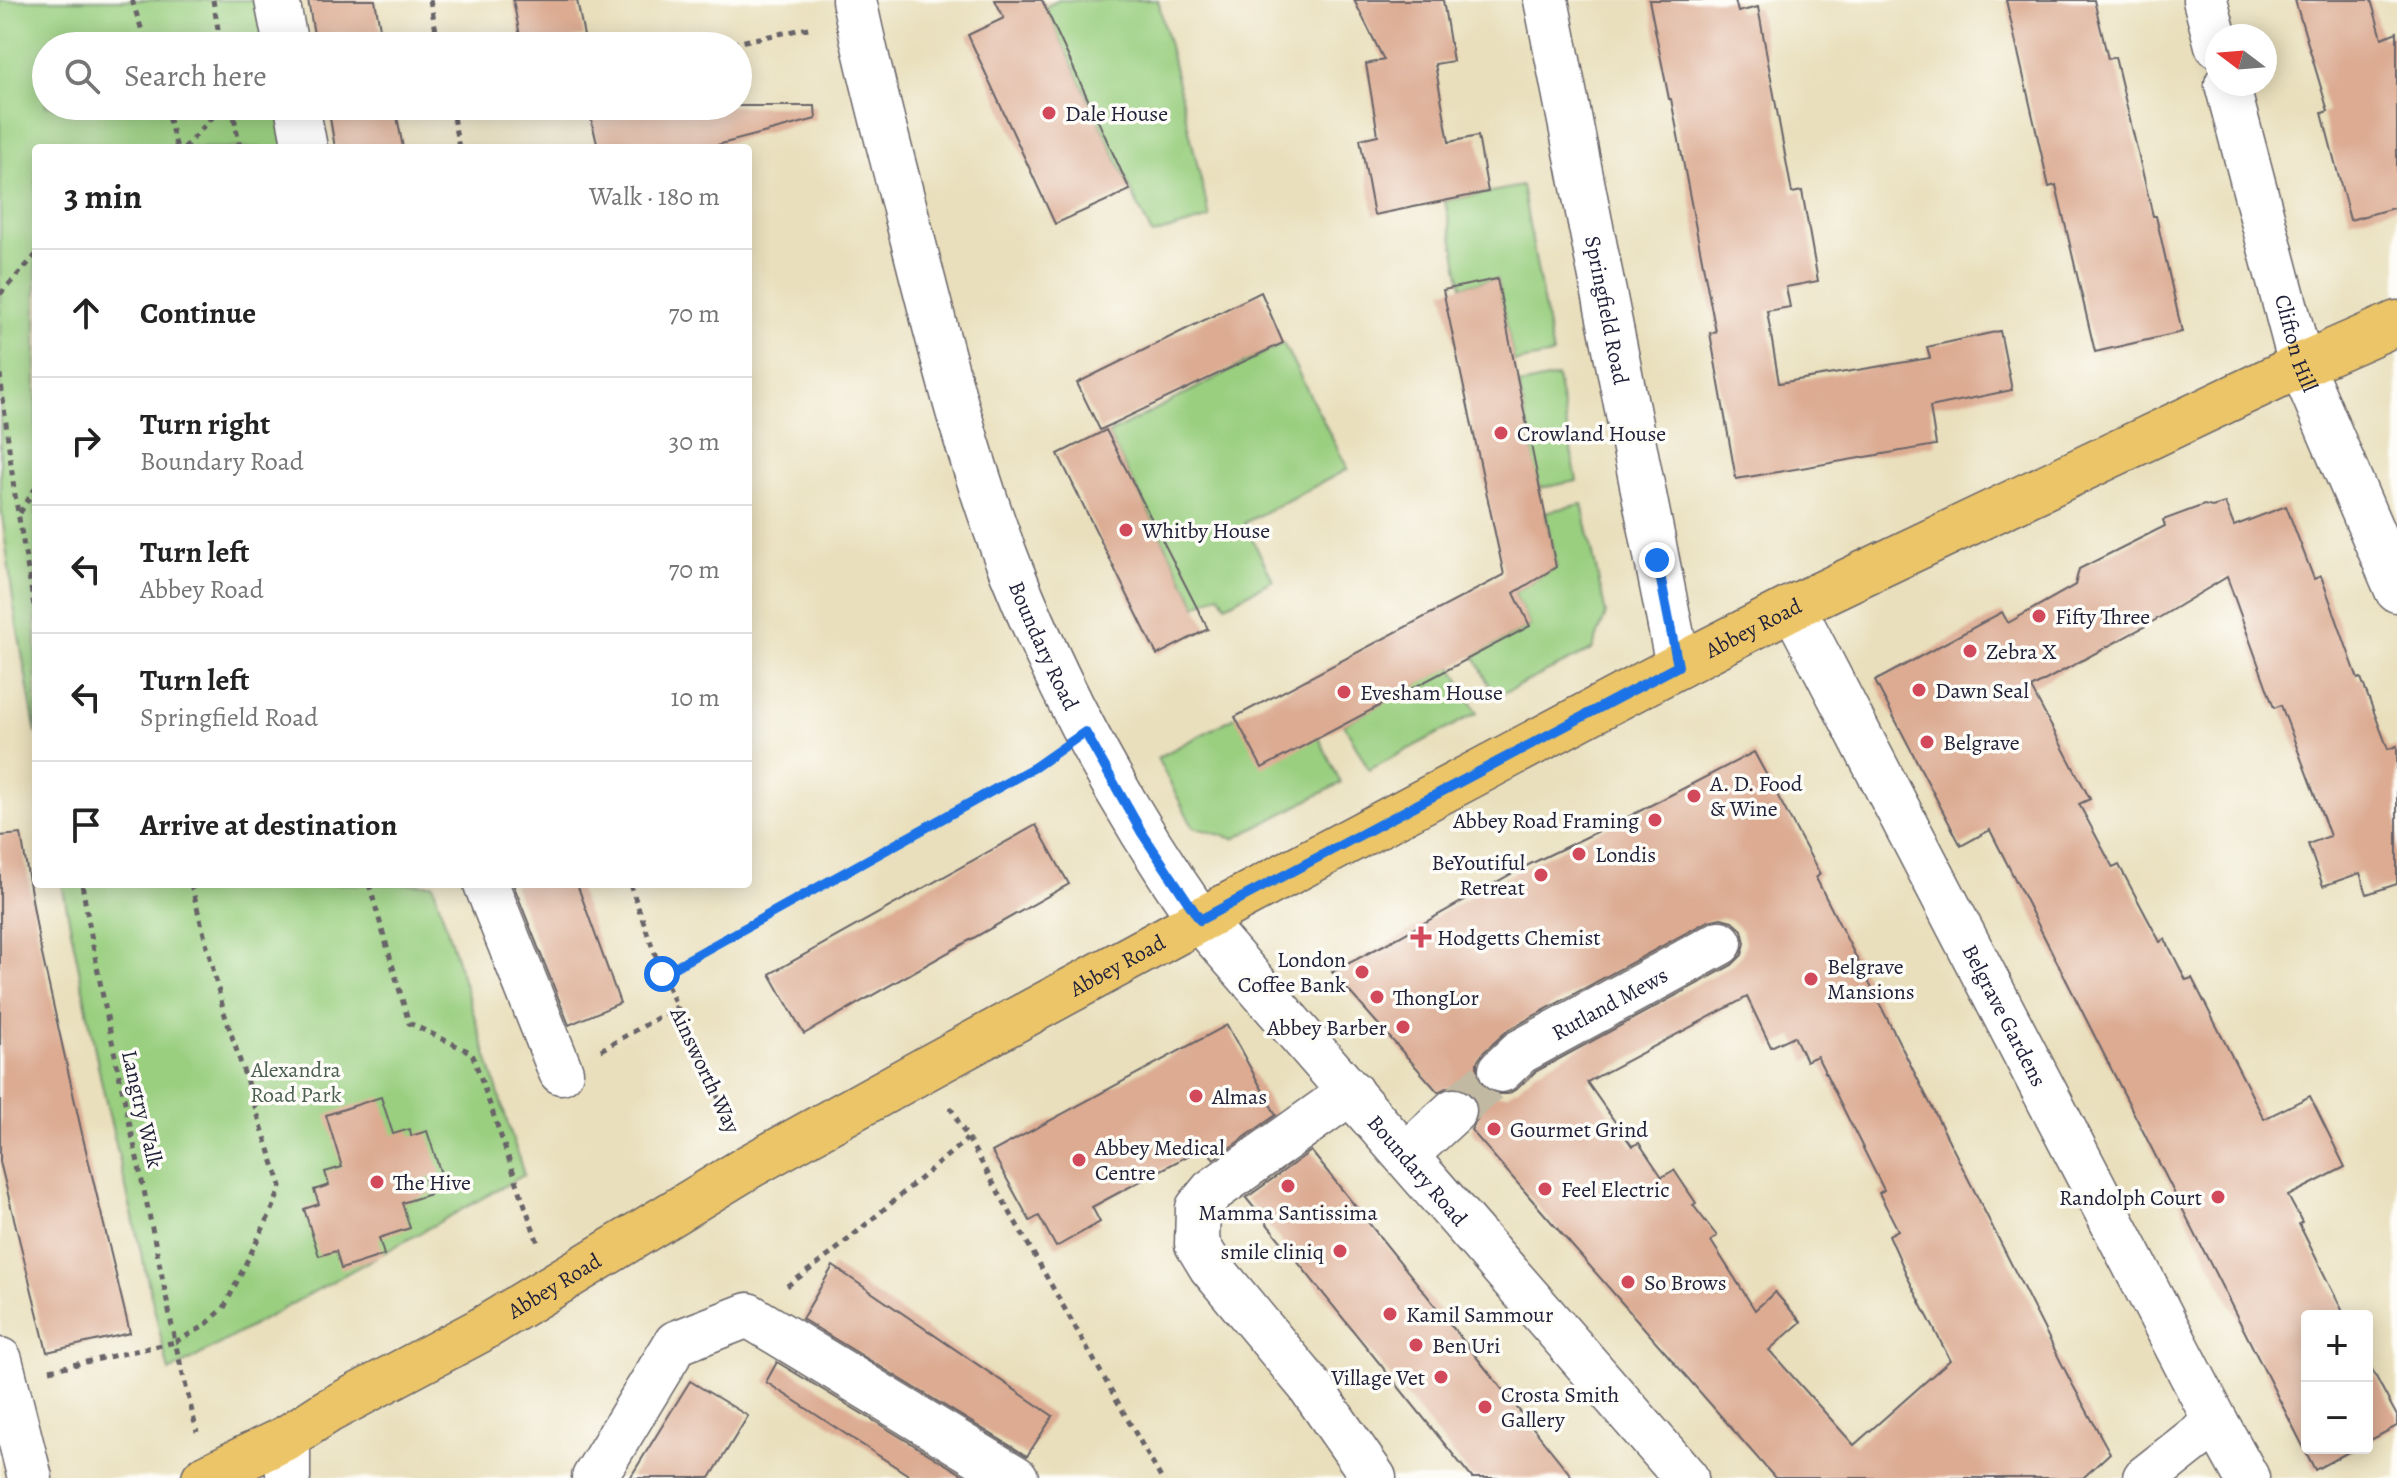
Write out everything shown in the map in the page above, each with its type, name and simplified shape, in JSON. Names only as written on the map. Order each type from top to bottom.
[{"type":"main road","name":"Abbey Road","points":[[206,1477],[288,1458],[328,1411],[479,1331],[750,1166],[1200,920],[1678,666],[1793,607],[2301,365],[2397,323]]},
{"type":"street","points":[[277,0],[283,32]]},
{"type":"street","name":"Springfield Road","points":[[1546,0],[1678,666]]},
{"type":"street","points":[[2205,0],[2211,24]]},
{"type":"street","name":"Boundary Road","points":[[856,9],[935,327],[986,500],[1025,605],[1065,694],[1142,833],[1200,920],[1686,1478]]},
{"type":"street","name":"Clifton Hill","points":[[2230,96],[2301,365],[2397,590]]},
{"type":"street","points":[[300,120],[304,144]]},
{"type":"street","name":"Belgrave Gardens","points":[[1793,607],[2247,1478]]},
{"type":"street","points":[[488,888],[561,1072]]},
{"type":"street","name":"Rutland Mews","points":[[1501,1070],[1520,1052],[1720,943]]},
{"type":"street","points":[[1351,1092],[1212,1191],[1198,1208],[1197,1244],[1211,1267],[1309,1385],[1374,1478]]},
{"type":"street","points":[[1406,1155],[1454,1111]]},
{"type":"street","points":[[594,1478],[676,1343],[748,1315],[1016,1478]]},
{"type":"street","points":[[2,1370],[30,1478]]},
{"type":"street","points":[[2145,1478],[2216,1422]]},
{"type":"path","points":[[132,0],[142,32]]},
{"type":"path","points":[[213,0],[219,32]]},
{"type":"path","points":[[430,0],[436,32]]},
{"type":"path","points":[[752,37],[856,9]]},
{"type":"path","points":[[169,120],[176,144]]},
{"type":"path","points":[[188,144],[210,120]]},
{"type":"path","points":[[235,120],[239,144]]},
{"type":"path","points":[[454,120],[458,144]]},
{"type":"path","points":[[0,294],[32,259]]},
{"type":"path","points":[[0,374],[32,593]]},
{"type":"path","points":[[19,515],[32,494]]},
{"type":"path","points":[[662,974],[1035,767],[1085,732]]},
{"type":"path","name":"Langtry Walk","points":[[83,888],[98,978],[206,1477]]},
{"type":"path","points":[[2,1370],[175,1342],[203,1327],[224,1308],[273,1208],[281,1186],[224,1012],[192,888]]},
{"type":"path","points":[[370,888],[409,1023],[472,1053],[553,1286]]},
{"type":"path","name":"Ainsworth Way","points":[[631,888],[662,974],[750,1166]]},
{"type":"path","points":[[561,1072],[677,1007]]},
{"type":"path","points":[[929,1067],[1161,1478]]},
{"type":"path","points":[[748,1315],[831,1254],[967,1139]]},
{"type":"green space","points":[[0,0],[261,0],[267,32],[32,32],[32,120],[284,120],[288,144],[32,144],[32,711],[0,499]]},
{"type":"green space","points":[[1059,0],[1158,0],[1210,218],[1152,235],[1045,7]]},
{"type":"green space","points":[[1522,186],[1553,355],[1514,362],[1497,279],[1462,286],[1445,201]]},
{"type":"green space","points":[[1283,343],[1348,469],[1244,523],[1273,580],[1226,605],[1219,594],[1197,606],[1108,434]]},
{"type":"green space","points":[[1557,377],[1577,481],[1539,488],[1519,385]]},
{"type":"green space","points":[[1582,504],[1606,614],[1592,650],[1495,697],[1474,655],[1530,626],[1514,593],[1556,567],[1545,512]]},
{"type":"green space","points":[[1452,666],[1477,713],[1369,770],[1344,724]]},
{"type":"green space","points":[[1235,717],[1319,738],[1341,783],[1234,839],[1193,827],[1157,758]]},
{"type":"green space","name":"Alexandra Road Park","points":[[63,888],[434,888],[524,1175],[169,1372],[102,1085]]},
{"type":"building","points":[[308,0],[375,0],[381,32],[314,32]]},
{"type":"building","points":[[513,0],[577,0],[583,32],[519,32]]},
{"type":"building","name":"Dale House","points":[[995,0],[1042,0],[1130,190],[1055,224],[968,35],[1004,18]]},
{"type":"building","points":[[1354,0],[1443,0],[1453,61],[1435,64],[1449,142],[1478,136],[1488,192],[1374,215],[1360,139],[1378,135],[1366,64],[1384,60]]},
{"type":"building","points":[[1649,0],[1735,0],[1738,12],[1758,7],[1792,193],[1802,191],[1818,281],[1786,287],[1790,307],[1767,311],[1779,383],[1930,358],[1927,347],[2000,331],[2012,390],[1930,407],[1936,445],[1736,479],[1710,333],[1716,332]]},
{"type":"building","points":[[2006,0],[2094,0],[2108,59],[2115,57],[2182,332],[2095,352],[2056,185],[2049,187]]},
{"type":"building","points":[[2295,0],[2371,0],[2382,38],[2397,32],[2397,207],[2350,220],[2322,113],[2328,111]]},
{"type":"building","points":[[752,106],[815,106],[816,119],[721,144],[597,144],[591,120],[752,120]]},
{"type":"building","points":[[330,120],[398,120],[402,144],[334,144]]},
{"type":"building","points":[[1497,279],[1556,567],[1514,593],[1530,626],[1262,768],[1235,717],[1504,575],[1443,290]]},
{"type":"building","points":[[1261,292],[1283,343],[1100,430],[1077,383]]},
{"type":"building","points":[[1106,430],[1208,629],[1157,655],[1058,454]]},
{"type":"building","points":[[2225,503],[2234,526],[2286,506],[2314,579],[2321,576],[2358,679],[2361,678],[2388,749],[2397,746],[2397,884],[2367,894],[2360,873],[2323,886],[2308,844],[2330,836],[2281,705],[2274,708],[2227,577],[2142,628],[2031,688],[2090,799],[2079,804],[2113,868],[2119,865],[2160,942],[2165,939],[2186,980],[2192,978],[2264,1119],[2310,1096],[2345,1167],[2288,1196],[2342,1310],[2301,1310],[2301,1442],[1990,830],[1961,846],[1875,681],[2002,612],[2008,623],[2075,585],[2079,569],[2165,526],[2163,520],[2204,505],[2212,507]]},
{"type":"building","points":[[1754,752],[1820,874],[1816,878],[2110,1453],[2083,1478],[1775,1478],[1471,1130],[1478,1118],[1478,1106],[1473,1095],[1461,1087],[1448,1087],[1438,1092],[1332,972],[1520,869]],"holes":[[[1721,918],[1732,921],[1742,930],[1745,943],[1742,955],[1732,965],[1535,1072],[1508,1094],[1493,1094],[1482,1087],[1477,1075],[1477,1062],[1508,1030],[1708,921]],[[1747,997],[1771,1047],[1794,1036],[1806,1061],[1817,1056],[1884,1190],[1879,1193],[1898,1230],[1889,1235],[1950,1360],[1854,1445],[1769,1350],[1801,1322],[1775,1292],[1755,1310],[1711,1241],[1717,1236],[1693,1205],[1696,1203],[1674,1170],[1662,1177],[1639,1143],[1632,1146],[1587,1082]]]},
{"type":"building","points":[[1036,825],[1069,884],[804,1034],[770,974]]},
{"type":"building","points":[[21,834],[39,941],[130,1333],[47,1352],[0,1162],[0,836]]},
{"type":"building","points":[[515,888],[578,888],[620,1003],[569,1025]]},
{"type":"building","points":[[1227,1025],[1276,1115],[1214,1159],[1204,1147],[1092,1207],[1100,1222],[1056,1247],[1039,1216],[1030,1221],[992,1152]]},
{"type":"building","name":"The Hive","points":[[381,1097],[393,1134],[410,1129],[411,1136],[427,1131],[441,1174],[425,1179],[430,1194],[402,1203],[410,1228],[379,1238],[384,1255],[341,1269],[336,1251],[319,1256],[304,1209],[319,1204],[314,1190],[329,1185],[325,1172],[342,1167],[326,1115]]},
{"type":"building","points":[[1311,1151],[1573,1478],[1472,1478],[1246,1198]]},
{"type":"building","points":[[833,1266],[1053,1416],[1027,1456],[802,1319]]},
{"type":"building","points":[[777,1362],[968,1478],[913,1478],[766,1382]]},
{"type":"building","points":[[2373,1371],[2397,1416],[2397,1426],[2373,1439]]},
{"type":"building","points":[[690,1381],[748,1416],[710,1478],[630,1478]]},
{"type":"building","points":[[2307,1454],[2345,1454],[2315,1470]]},
{"type":"tunnel","points":[[1454,1111],[1501,1070]]},
{"type":"place","name":"Dale House","points":[[1049,113]]},
{"type":"place","name":"Crowland House","points":[[1501,433]]},
{"type":"place","name":"Whitby House","points":[[1126,530]]},
{"type":"place","name":"Fifty Three","points":[[2039,616]]},
{"type":"place","name":"Zebra X","points":[[1970,651]]},
{"type":"place","name":"Dawn Seal","points":[[1919,690]]},
{"type":"place","name":"Evesham House","points":[[1344,692]]},
{"type":"place","name":"Belgrave","points":[[1927,742]]},
{"type":"place","name":"A. D. Food & Wine","points":[[1694,796]]},
{"type":"place","name":"Abbey Road Framing","points":[[1655,820]]},
{"type":"place","name":"Londis","points":[[1579,854]]},
{"type":"place","name":"BeYoutiful Retreat","points":[[1541,875]]},
{"type":"place","name":"Hodgetts Chemist","points":[[1421,937]]},
{"type":"place","name":"London Coffee Bank","points":[[1362,972]]},
{"type":"place","name":"Belgrave Mansions","points":[[1811,979]]},
{"type":"place","name":"ThongLor","points":[[1377,997]]},
{"type":"place","name":"Abbey Barber","points":[[1403,1027]]},
{"type":"place","name":"Almas","points":[[1196,1096]]},
{"type":"place","name":"Gourmet Grind","points":[[1494,1129]]},
{"type":"place","name":"Abbey Medical Centre","points":[[1079,1160]]},
{"type":"place","name":"The Hive","points":[[377,1182]]},
{"type":"place","name":"Mamma Santissima","points":[[1288,1186]]},
{"type":"place","name":"Feel Electric","points":[[1545,1189]]},
{"type":"place","name":"Randolph Court","points":[[2218,1197]]},
{"type":"place","name":"smile cliniq","points":[[1340,1251]]},
{"type":"place","name":"So Brows","points":[[1628,1282]]},
{"type":"place","name":"Kamil Sammour","points":[[1390,1314]]},
{"type":"place","name":"Ben Uri","points":[[1416,1345]]},
{"type":"place","name":"Village Vet","points":[[1441,1377]]},
{"type":"place","name":"Crosta Smith Gallery","points":[[1485,1407]]},
{"type":"route","points":[[662,974],[1035,767],[1085,732],[1142,833],[1200,920],[1678,666],[1657,560]]}]
